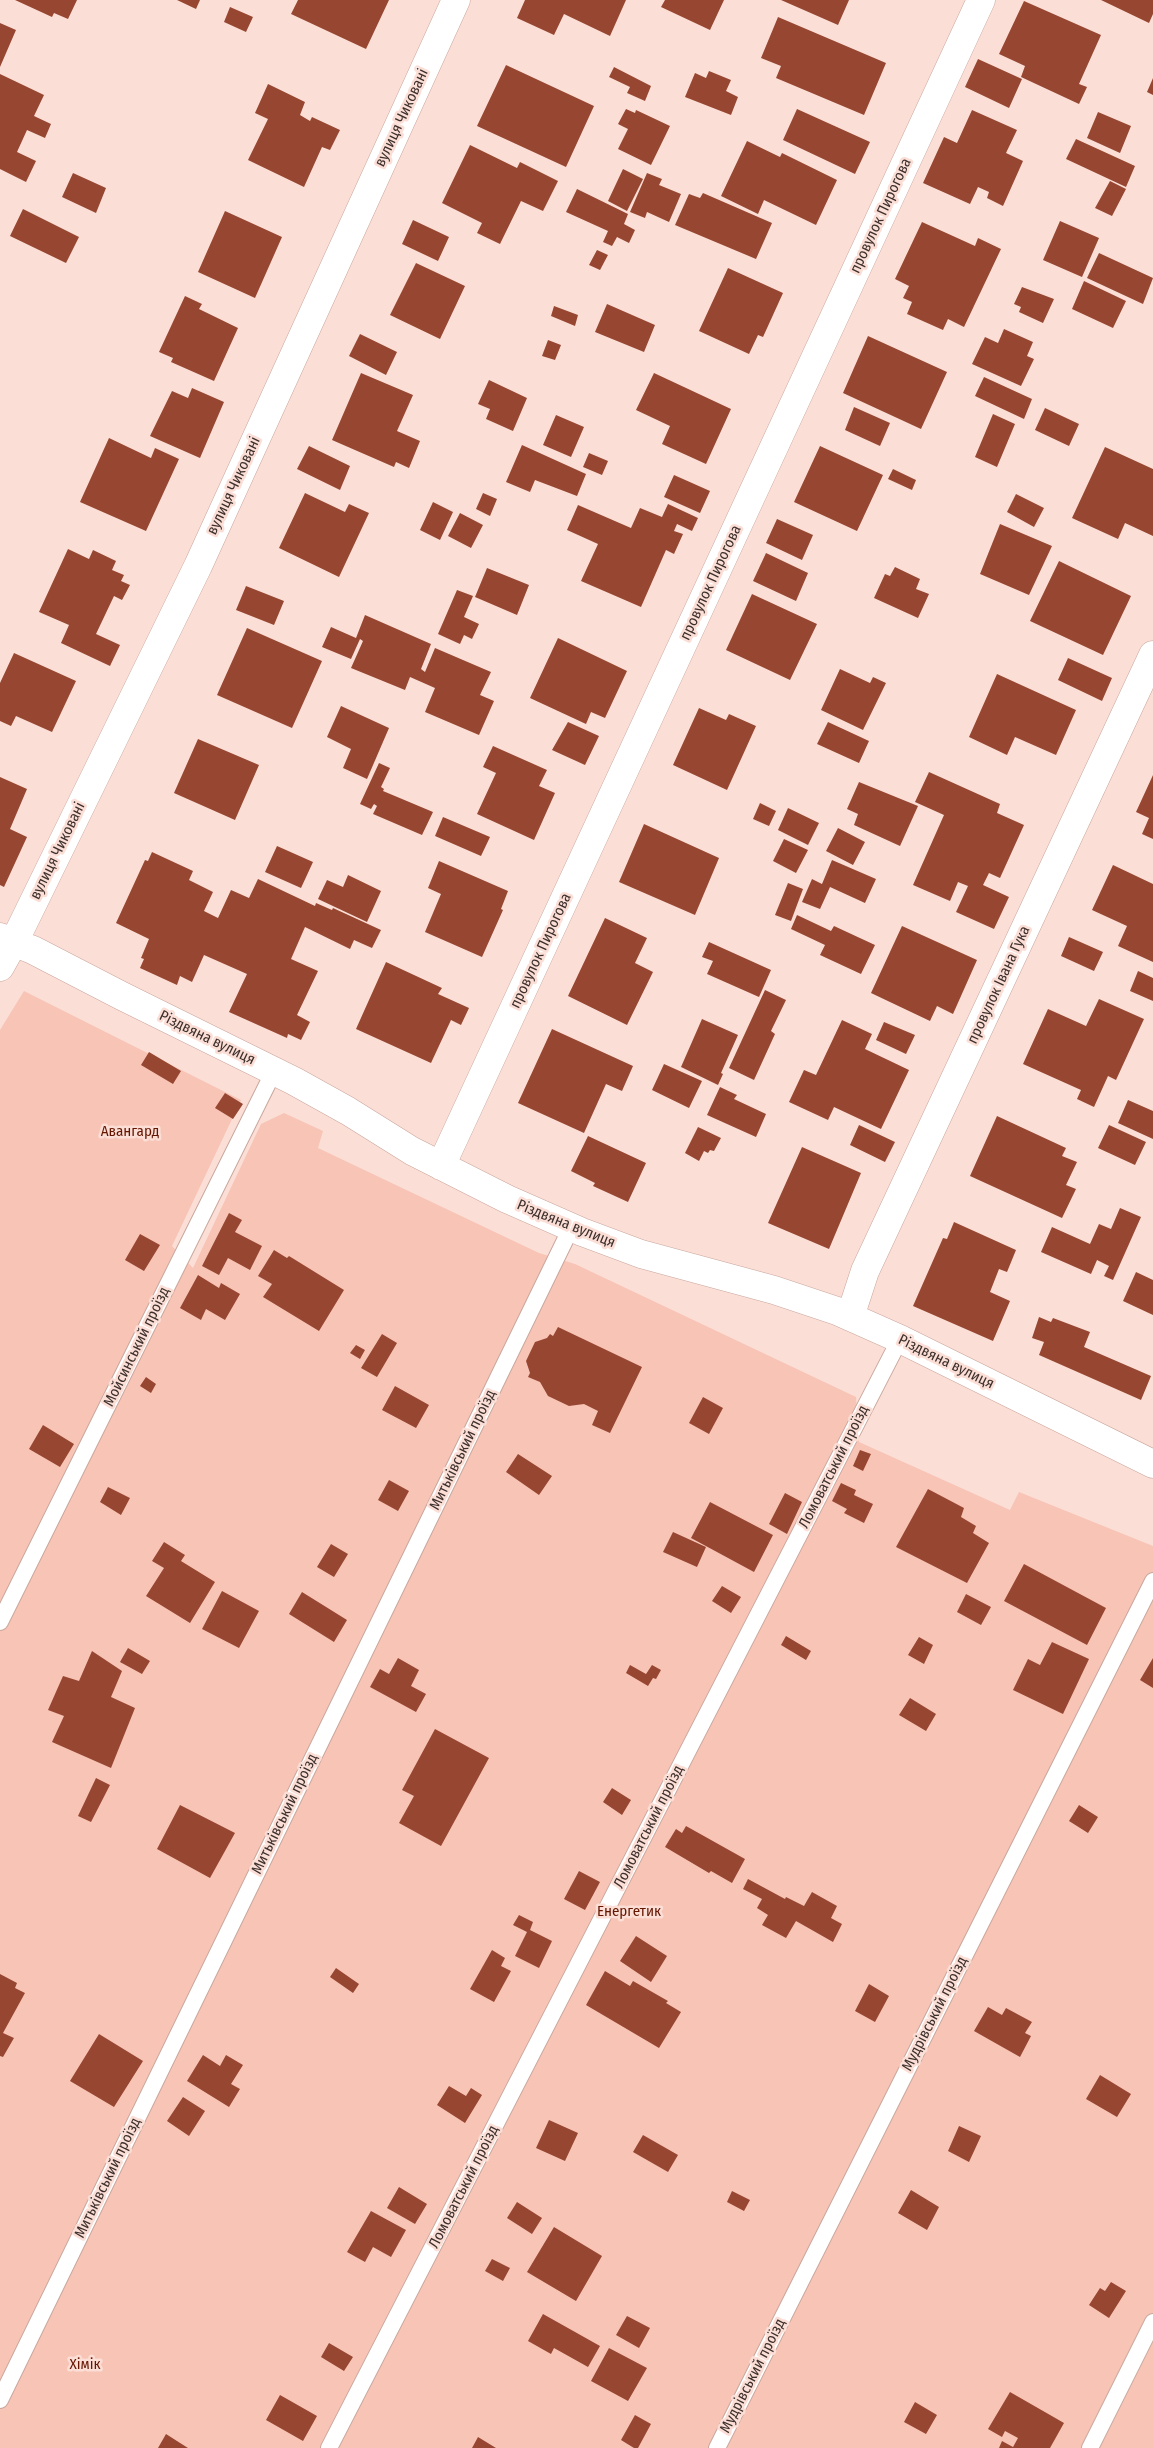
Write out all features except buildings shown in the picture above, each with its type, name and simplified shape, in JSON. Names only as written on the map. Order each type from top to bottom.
[{"type":"street","name":"вулиця Чиковані","points":[[0,966],[7,939],[198,566],[456,0]]},
{"type":"street","name":"провулок Пирогова","points":[[441,1166],[981,0]]},
{"type":"street","name":"провулок Івана Гука","points":[[850,1317],[865,1271],[1153,655]]},
{"type":"street","name":"Різдвяна вулиця","points":[[7,939],[328,1099],[389,1138],[507,1199],[571,1228],[641,1254],[774,1290],[850,1317],[900,1339],[1153,1464]]},
{"type":"lane","name":"Мойсинський проїзд","points":[[0,1622],[274,1072]]},
{"type":"lane","name":"Митьківський проїзд","points":[[0,2400],[571,1228]]},
{"type":"lane","name":"Ломоватський проїзд","points":[[329,2448],[900,1339]]},
{"type":"lane","name":"Мудрівський проїзд","points":[[717,2448],[1153,1581]]},
{"type":"lane","points":[[1090,2448],[1153,2322]]},
{"type":"green space","name":"Енергетик","points":[[24,991],[241,1100],[172,1246],[193,1268],[261,1124],[284,1113],[323,1131],[318,1148],[539,1253],[575,1264],[856,1397],[859,1442],[1010,1510],[1019,1492],[1153,1546],[1153,2448],[0,2448],[0,1030]]},
{"type":"park label","name":"Авангард","points":[[130,1132]]},
{"type":"park label","name":"Хімік","points":[[85,2365]]}]
